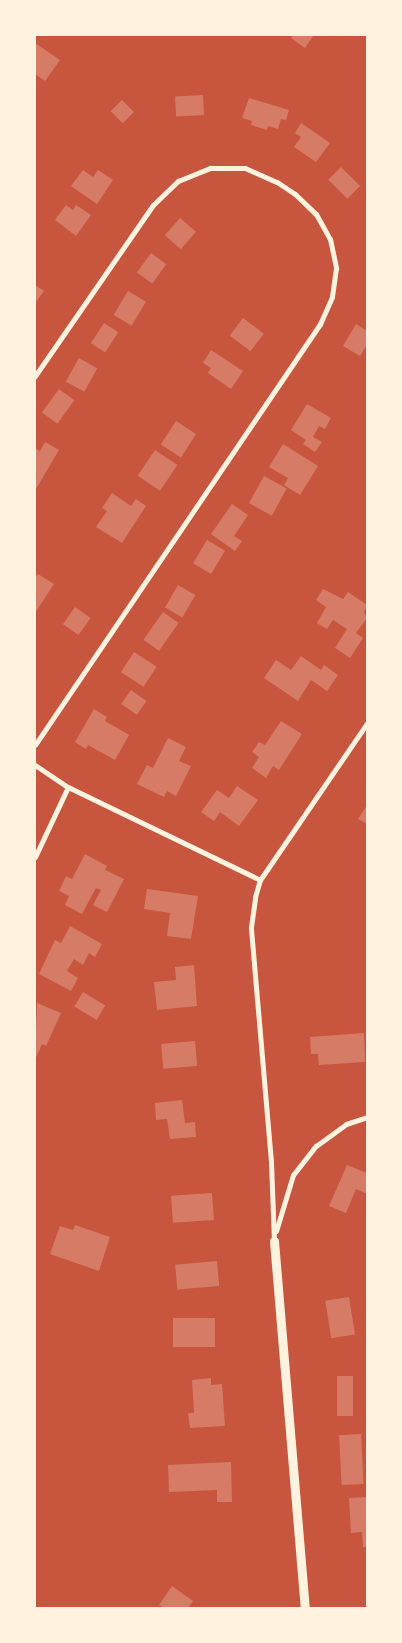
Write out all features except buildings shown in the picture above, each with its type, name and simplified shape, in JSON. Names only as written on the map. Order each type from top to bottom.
[{"type":"street","points":[[35,376],[153,205],[178,180],[210,168],[245,168],[277,182],[303,201],[316,214],[330,240],[336,268],[332,297],[320,324],[35,745]]},
{"type":"street","points":[[306,1608],[274,1242],[271,1162],[251,927],[260,880],[367,722]]},
{"type":"street","points":[[35,765],[68,787],[260,880]]},
{"type":"street","points":[[35,857],[68,787]]},
{"type":"street","points":[[274,1242],[281,1210],[294,1175],[316,1146],[346,1124],[367,1117]]}]
